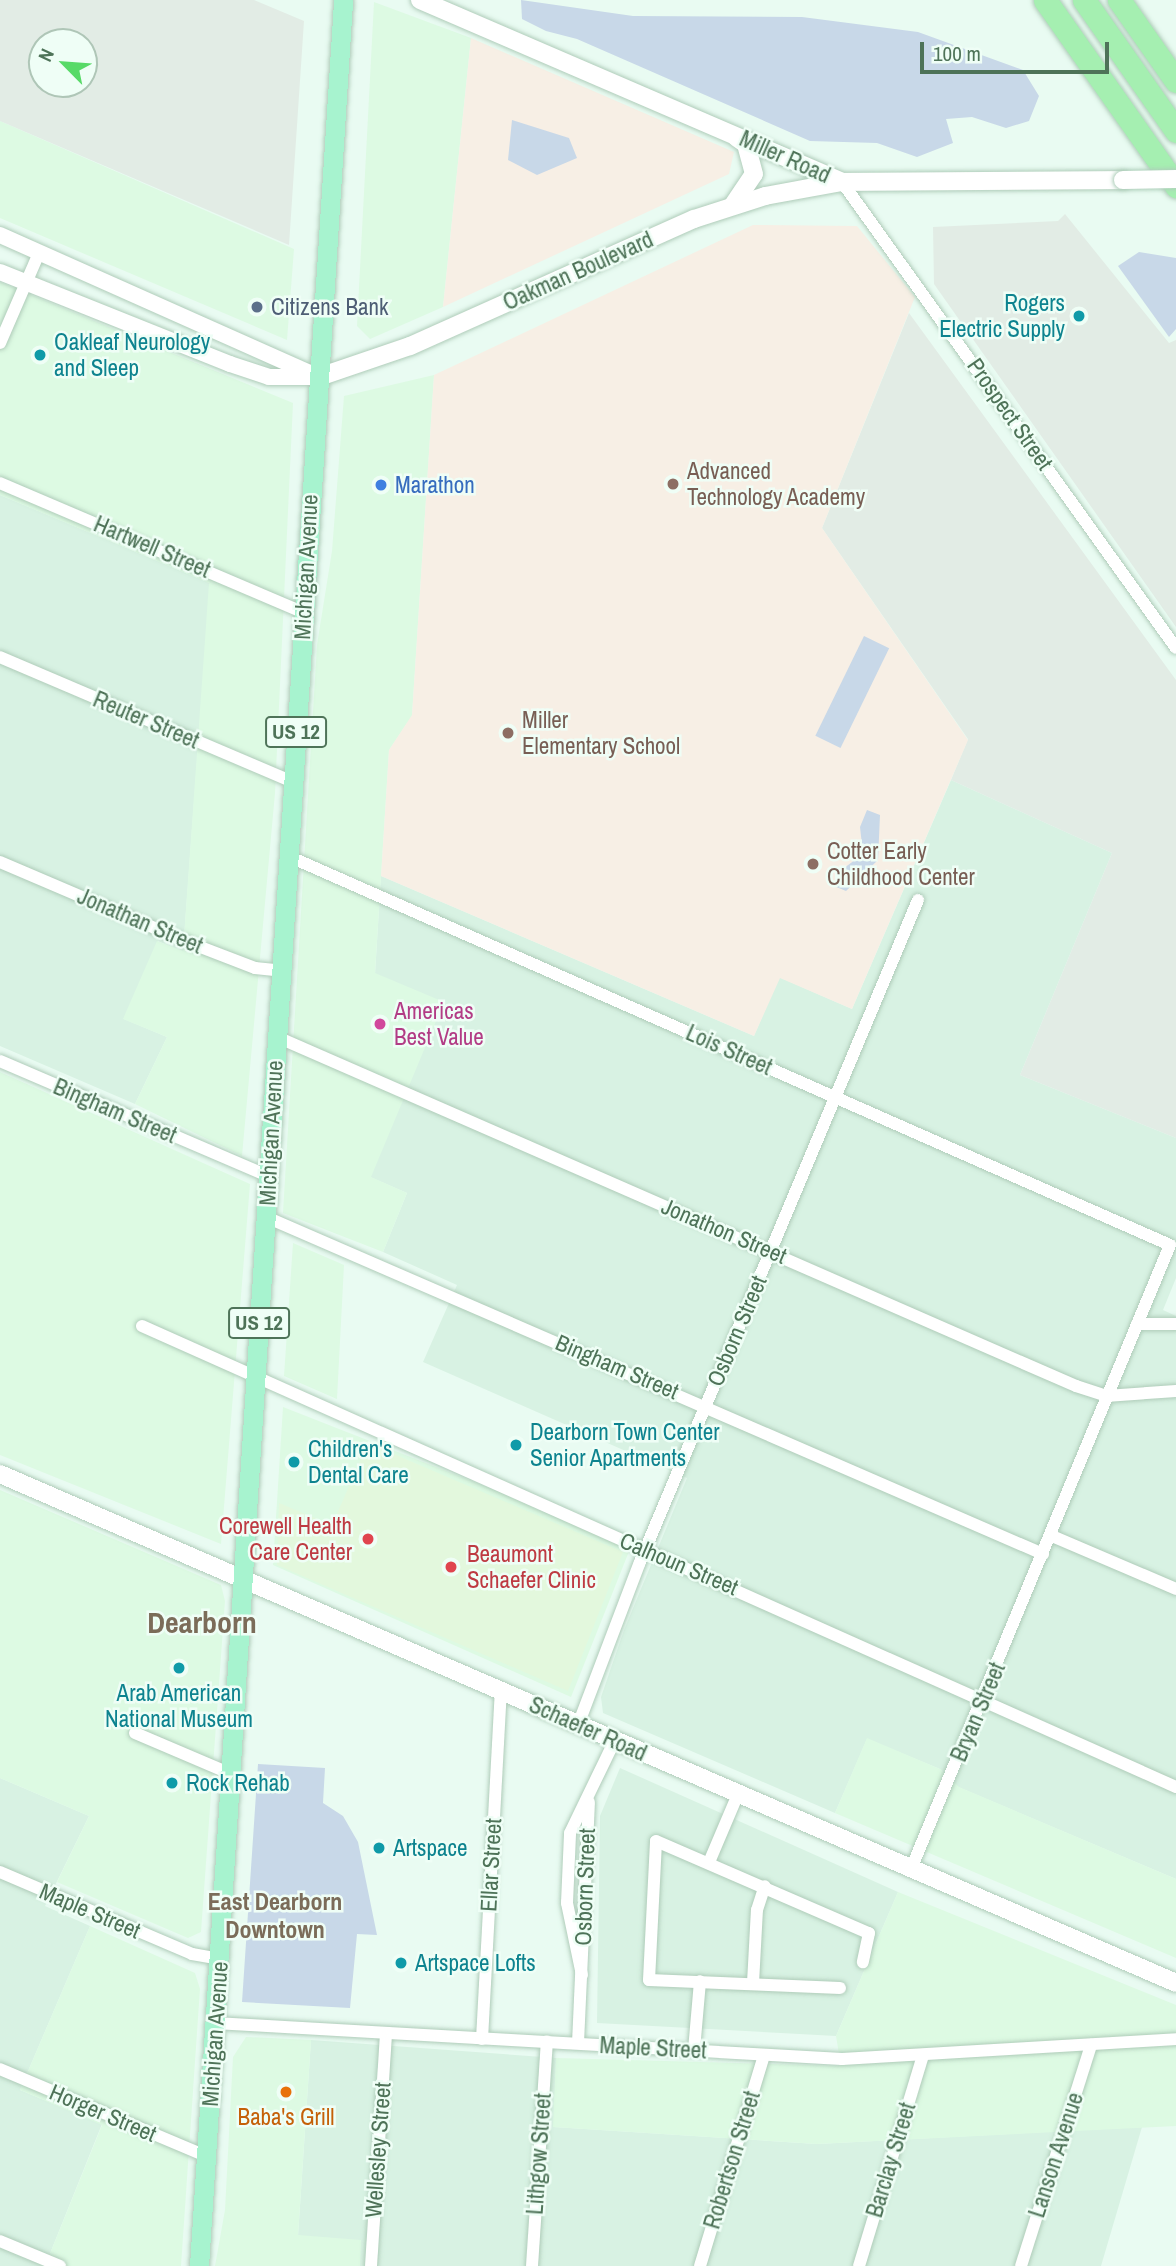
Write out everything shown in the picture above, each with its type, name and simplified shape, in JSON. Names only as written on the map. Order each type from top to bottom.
[{"type":"highway","points":[[1045,0],[1176,186]]},
{"type":"highway","points":[[1084,0],[1176,131]]},
{"type":"highway","points":[[1119,0],[1176,80]]},
{"type":"main road","name":"Michigan Avenue","points":[[200,2266],[343,0]]},
{"type":"main road","name":"Miller Road","points":[[420,0],[842,182],[1176,179]]},
{"type":"main road","points":[[729,132],[746,144],[754,174],[730,207]]},
{"type":"main road","name":"Oakman Boulevard","points":[[319,377],[422,340],[730,207],[842,182]]},
{"type":"main road","name":"Schaefer Road","points":[[0,1474],[1176,1983]]},
{"type":"street","name":"Prospect Street","points":[[842,182],[1176,648]]},
{"type":"street","points":[[0,235],[319,377]]},
{"type":"street","points":[[0,343],[39,253]]},
{"type":"street","points":[[60,298],[59,279],[74,270]]},
{"type":"street","name":"Oakman Boulevard","points":[[0,272],[60,298],[269,377],[319,377]]},
{"type":"street","name":"Hartwell Street","points":[[0,483],[303,612]]},
{"type":"street","name":"Reuter Street","points":[[0,657],[293,782]]},
{"type":"street","name":"Lois Street","points":[[288,856],[1170,1245],[1137,1324]]},
{"type":"street","name":"Jonathan Street","points":[[0,862],[190,943],[255,968],[282,971]]},
{"type":"street","name":"Osborn Street","points":[[578,1725],[645,1550],[918,900]]},
{"type":"street","name":"Jonathon Street","points":[[277,1037],[1106,1396],[1176,1391]]},
{"type":"street","name":"Bingham Street","points":[[0,1061],[268,1176]]},
{"type":"street","name":"Bingham Street","points":[[266,1217],[1043,1553]]},
{"type":"street","points":[[1176,1324],[1137,1324],[1052,1536],[1176,1589]]},
{"type":"street","name":"Calhoun Street","points":[[142,1326],[1176,1787]]},
{"type":"street","name":"Bryan Street","points":[[911,1869],[1052,1536]]},
{"type":"street","name":"Ellar Street","points":[[482,2039],[501,1691]]},
{"type":"street","points":[[135,1733],[231,1774]]},
{"type":"street","name":"Osborn Street","points":[[578,2043],[589,1798],[614,1742]]},
{"type":"street","points":[[710,1860],[738,1794]]},
{"type":"street","points":[[839,1988],[649,1980],[656,1841],[710,1860],[869,1933],[863,1962]]},
{"type":"street","name":"Maple Street","points":[[0,1872],[192,1954],[220,1959]]},
{"type":"street","points":[[753,1983],[757,1910],[765,1886]]},
{"type":"street","points":[[694,2050],[699,1982]]},
{"type":"street","name":"Maple Street","points":[[215,2023],[764,2055],[923,2055],[1176,2039]]},
{"type":"street","name":"Wellesley Street","points":[[371,2266],[386,2033]]},
{"type":"street","name":"Lithgow Street","points":[[531,2266],[547,2042]]},
{"type":"street","name":"Lanson Avenue","points":[[1021,2266],[1091,2045]]},
{"type":"street","name":"Robertson Street","points":[[700,2266],[764,2055]]},
{"type":"street","name":"Barclay Street","points":[[859,2266],[923,2055]]},
{"type":"street","name":"Horger Street","points":[[0,2069],[206,2156]]},
{"type":"street","points":[[0,2241],[60,2266]]},
{"type":"shaded area","points":[[0,0],[254,0],[304,21],[289,245],[0,121]]},
{"type":"shaded area","points":[[521,0],[633,16],[802,17],[918,32],[1023,70],[1039,96],[1029,121],[1006,128],[972,117],[946,119],[953,143],[917,157],[877,143],[810,141],[577,39],[546,31],[522,19]]},
{"type":"shaded area","points":[[374,2],[471,38],[443,307],[370,339],[357,326]]},
{"type":"shaded area","points":[[471,38],[734,152],[729,174],[443,307]]},
{"type":"shaded area","points":[[512,120],[569,138],[577,158],[537,175],[508,160]]},
{"type":"shaded area","points":[[0,121],[294,249],[287,340],[0,218]]},
{"type":"shaded area","points":[[1065,214],[1169,343],[1176,340],[1176,627],[934,284],[933,227],[1058,221]]},
{"type":"shaded area","points":[[753,225],[857,226],[915,297],[822,528],[968,740],[852,1009],[780,978],[754,1036],[381,876],[389,750],[412,715],[434,375]]},
{"type":"shaded area","points":[[1139,252],[1176,258],[1176,329],[1169,337],[1118,266]]},
{"type":"shaded area","points":[[0,282],[293,403],[275,793],[242,1156],[135,1104],[167,1037],[123,1019],[157,941],[183,951],[209,583],[0,495]]},
{"type":"shaded area","points":[[909,313],[1176,680],[1176,1138],[1020,1075],[1112,853],[951,780],[968,739],[822,528]]},
{"type":"shaded area","points":[[434,375],[412,716],[389,750],[375,973],[444,1002],[371,1177],[407,1193],[383,1252],[283,1213],[317,645],[332,551],[344,396]]},
{"type":"shaded area","points":[[0,495],[210,583],[183,952],[158,941],[124,1019],[167,1037],[135,1104],[0,1046]]},
{"type":"shaded area","points":[[864,636],[889,648],[841,748],[815,736]]},
{"type":"shaded area","points":[[951,780],[1112,853],[1020,1075],[1176,1138],[1176,1278],[1163,1310],[1176,1316],[1176,1879],[958,1787],[940,1769],[867,1739],[835,1813],[603,1713],[601,1697],[624,1630],[687,1478],[423,1362],[457,1285],[383,1252],[407,1193],[370,1177],[394,1119],[375,974],[381,876],[754,1036],[779,977],[852,1009]]},
{"type":"shaded area","points":[[867,810],[880,815],[878,860],[846,891],[834,886],[840,871],[863,854],[860,827]]},
{"type":"shaded area","points":[[0,1072],[250,1184],[221,1544],[0,1455]]},
{"type":"shaded area","points":[[293,1243],[344,1265],[337,1399],[284,1376]]},
{"type":"shaded area","name":"Beaumont Schaefer Clinic","points":[[283,1407],[632,1544],[571,1697],[273,1565]]},
{"type":"shaded area","name":"Beaumont Schaefer Clinic","points":[[368,1443],[623,1552],[568,1691],[277,1565],[279,1503],[332,1525]]},
{"type":"shaded area","points":[[0,1490],[221,1585],[225,1601],[201,1932],[188,1938],[57,1882],[89,1816],[0,1778]]},
{"type":"shaded area","points":[[867,1738],[940,1769],[959,1787],[1176,1879],[1176,1958],[835,1813]]},
{"type":"shaded area","points":[[258,1764],[325,1768],[323,1803],[343,1816],[358,1842],[377,1935],[357,1934],[350,2008],[242,2002]]},
{"type":"shaded area","points":[[620,1768],[898,1892],[836,2036],[597,2023],[600,1816]]},
{"type":"shaded area","points":[[0,1778],[89,1816],[45,1906],[90,1926],[20,2090],[102,2124],[45,2266],[0,2266]]},
{"type":"shaded area","points":[[898,1892],[1176,2005],[1176,2126],[817,2144],[553,2127],[556,2058],[841,2066],[836,2036]]},
{"type":"shaded area","points":[[90,1926],[195,1973],[200,1989],[181,2266],[45,2266],[102,2125],[20,2090]]},
{"type":"shaded area","points":[[246,2037],[311,2040],[298,2235],[361,2240],[360,2266],[215,2266],[225,2210],[233,2057]]},
{"type":"shaded area","points":[[311,2040],[556,2058],[554,2127],[817,2144],[1142,2127],[1101,2266],[359,2266],[298,2236]]},
{"type":"place","name":"Citizens Bank","points":[[257,307]]},
{"type":"place","name":"Rogers Electric Supply","points":[[1079,316]]},
{"type":"place","name":"Oakleaf Neurology and Sleep","points":[[40,355]]},
{"type":"place","name":"Advanced Technology Academy","points":[[673,484]]},
{"type":"place","name":"Marathon","points":[[381,485]]},
{"type":"place","name":"Miller Elementary School","points":[[508,733]]},
{"type":"place","name":"Cotter Early Childhood Center","points":[[813,864]]},
{"type":"place","name":"Americas Best Value","points":[[380,1024]]},
{"type":"place","name":"Dearborn Town Center Senior Apartments","points":[[516,1445]]},
{"type":"place","name":"Children's Dental Care","points":[[294,1462]]},
{"type":"place","name":"Corewell Health Care Center","points":[[368,1539]]},
{"type":"place","name":"Beaumont Schaefer Clinic","points":[[451,1567]]},
{"type":"place","name":"Arab American National Museum","points":[[179,1668]]},
{"type":"place","name":"Rock Rehab","points":[[172,1783]]},
{"type":"place","name":"Artspace","points":[[379,1848]]},
{"type":"place","name":"Artspace Lofts","points":[[401,1963]]},
{"type":"place","name":"Baba's Grill","points":[[286,2092]]},
{"type":"district","name":"Dearborn","points":[[202,1622]]},
{"type":"district","name":"East Dearborn Downtown","points":[[275,1916]]}]
